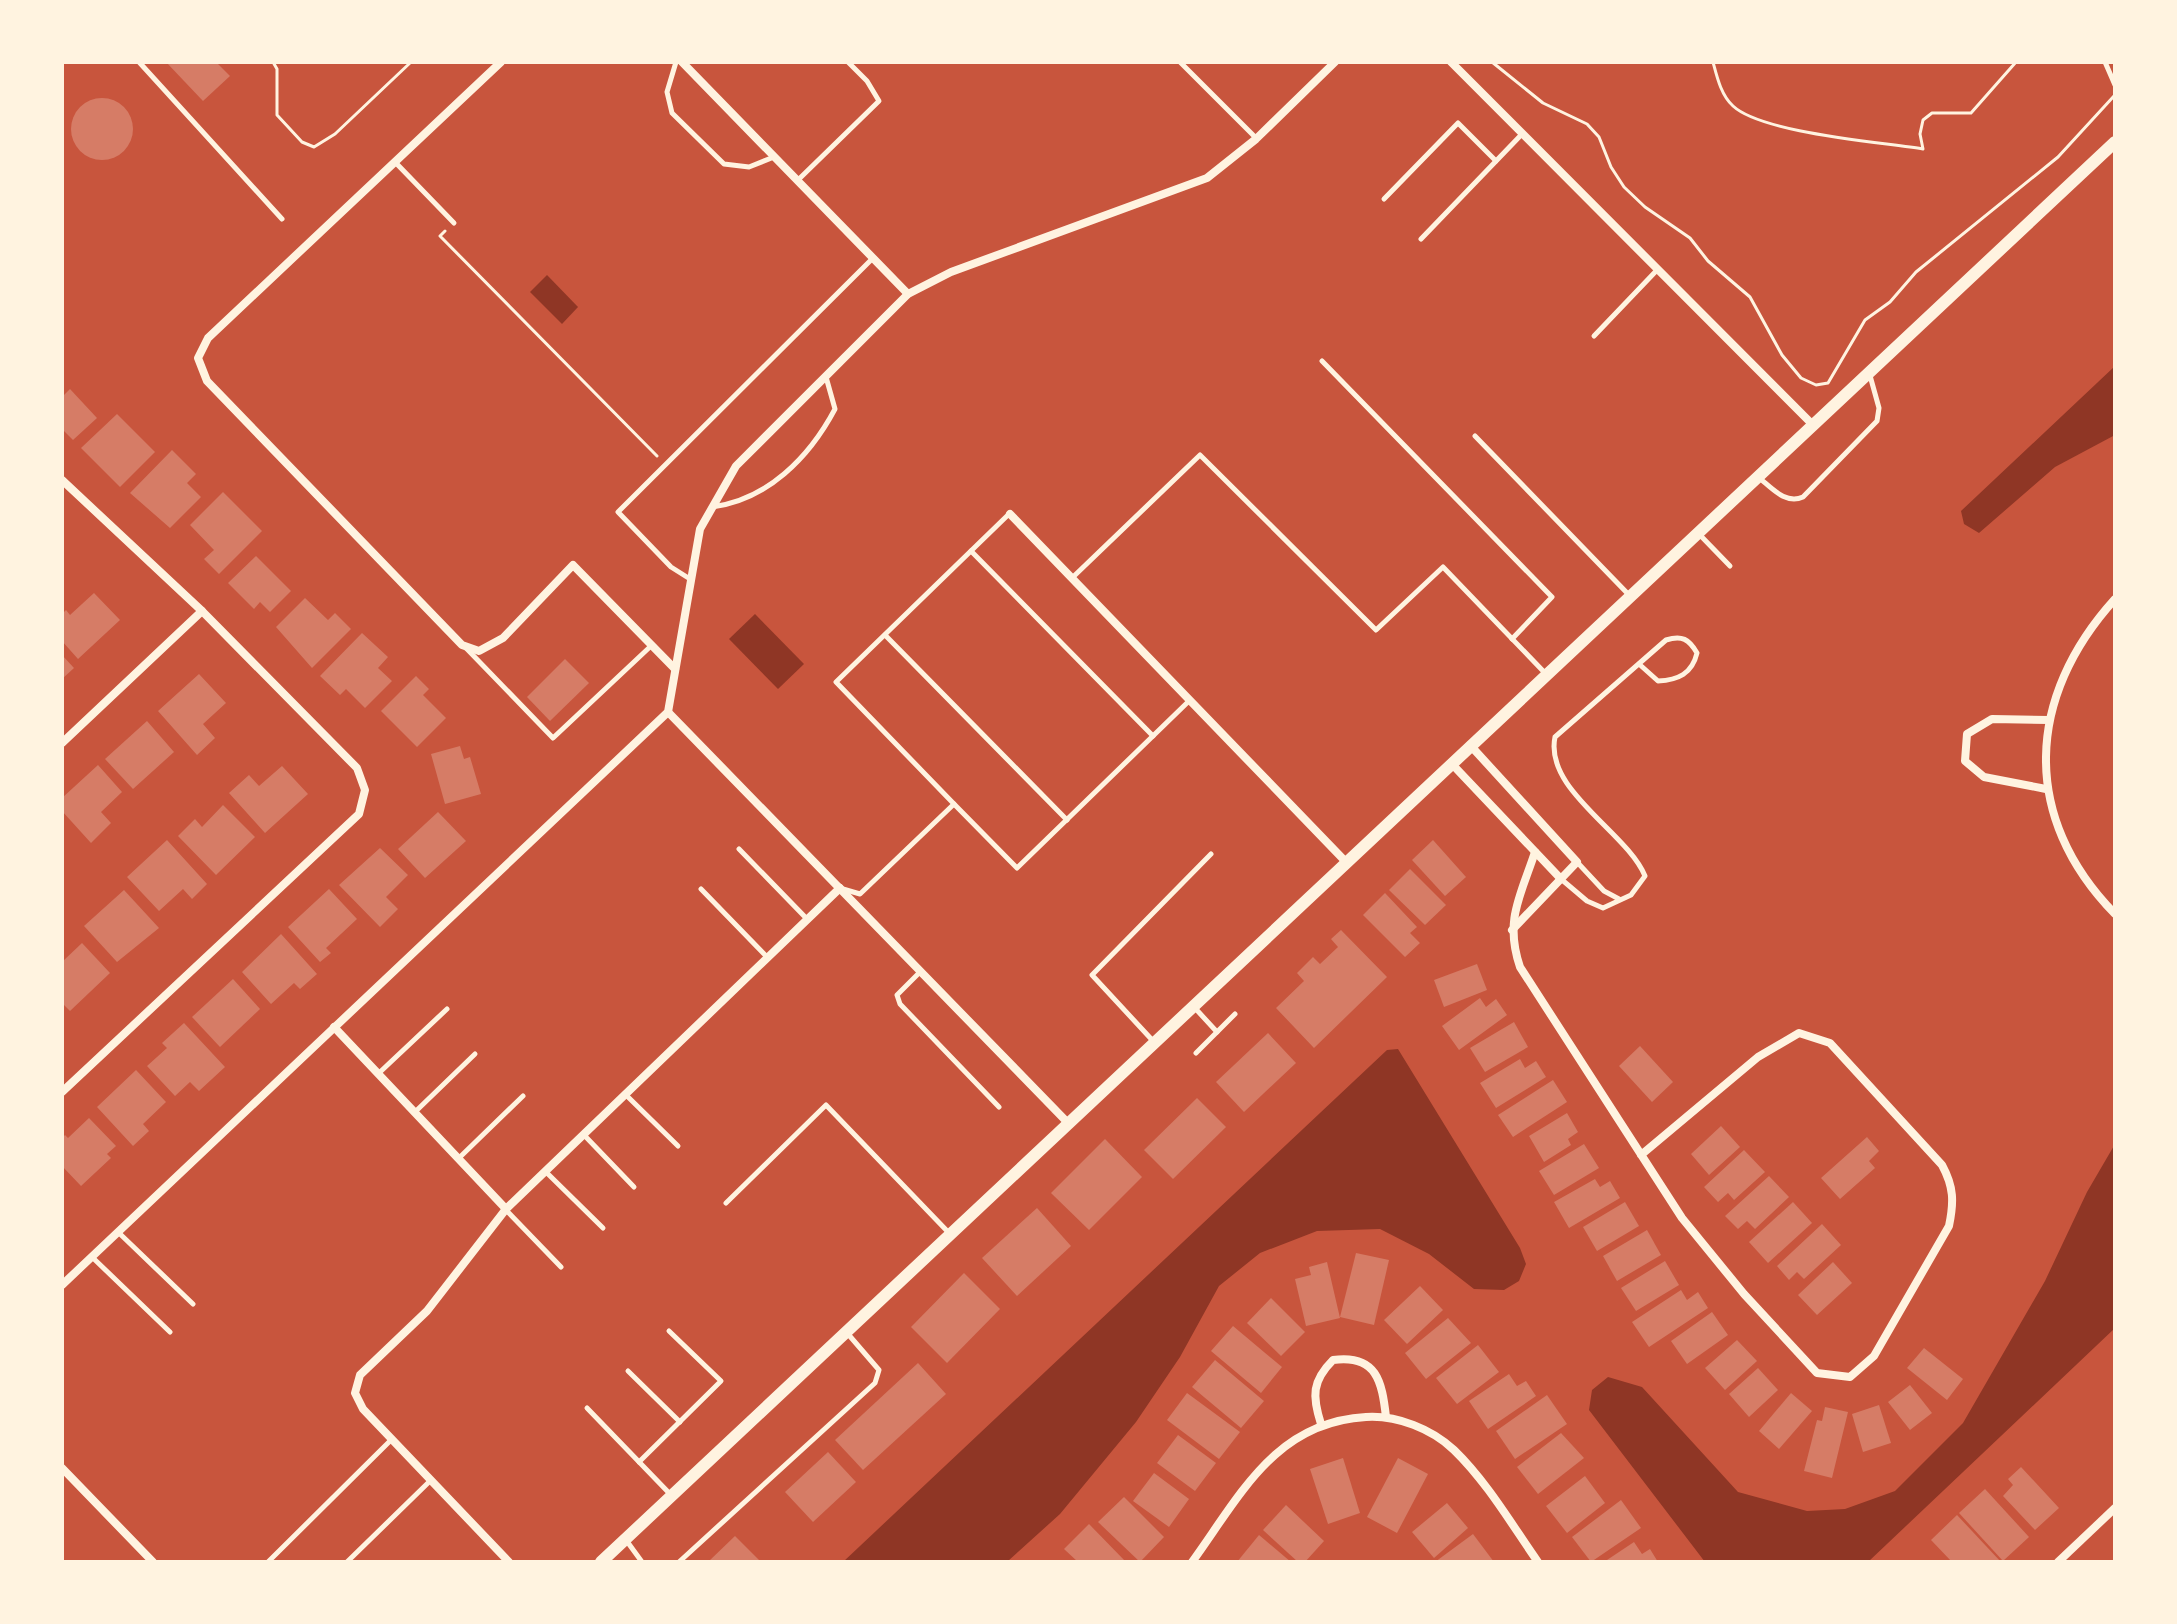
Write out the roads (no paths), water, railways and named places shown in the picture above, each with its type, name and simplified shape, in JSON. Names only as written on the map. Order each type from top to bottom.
[{"type":"street","points":[[501,62],[208,338],[198,358],[207,381],[462,645],[479,651],[503,638],[573,565],[675,669]]},
{"type":"street","points":[[682,62],[908,294]]},
{"type":"street","points":[[62,1285],[668,712],[700,529],[711,508],[736,466],[908,294],[951,272],[1207,178],[1256,139],[1335,62]]},
{"type":"street","points":[[1451,62],[1812,424]]},
{"type":"street","points":[[601,1562],[2115,142]]},
{"type":"street","points":[[62,480],[202,611],[357,768],[365,790],[359,814],[62,1092]]},
{"type":"street","points":[[1010,514],[1346,862]]},
{"type":"street","points":[[2115,599],[2093,623],[2058,685],[2049,720],[2046,789],[2065,844],[2081,873],[2115,914]]},
{"type":"street","points":[[62,743],[202,611]]},
{"type":"street","points":[[668,712],[1069,1124]]},
{"type":"street","points":[[2046,789],[1984,777],[1965,761],[1963,748],[1967,734],[1992,719],[2049,720]]},
{"type":"street","points":[[1470,745],[1577,862],[1512,930]]},
{"type":"street","points":[[1451,763],[1561,879]]},
{"type":"street","points":[[1535,852],[1517,897],[1512,930],[1512,943],[1520,967],[1641,1155],[1682,1218],[1744,1294],[1817,1373],[1850,1377],[1874,1356],[1949,1226],[1954,1203],[1952,1184],[1942,1165],[1830,1043],[1799,1033],[1758,1057],[1641,1155]]},
{"type":"street","points":[[509,1562],[363,1409],[355,1393],[360,1375],[427,1311],[506,1209],[840,888]]},
{"type":"street","points":[[334,1027],[506,1209]]},
{"type":"street","points":[[1321,1424],[1313,1399],[1315,1382],[1333,1360],[1349,1358],[1365,1363],[1378,1376],[1386,1417]]},
{"type":"street","points":[[1192,1562],[1259,1469],[1297,1436],[1321,1424],[1345,1418],[1386,1417],[1418,1427],[1453,1449],[1538,1562]]},
{"type":"street","points":[[62,1468],[153,1562]]},
{"type":"street","points":[[2058,1562],[2115,1508]]},
{"type":"lane","points":[[139,62],[282,219]]},
{"type":"lane","points":[[676,62],[667,92],[672,113],[724,164],[749,167],[774,157]]},
{"type":"lane","points":[[797,181],[879,101],[867,81],[848,62]]},
{"type":"lane","points":[[1180,62],[1256,139]]},
{"type":"lane","points":[[2105,62],[2115,85]]},
{"type":"lane","points":[[1384,199],[1458,123],[1496,161]]},
{"type":"lane","points":[[1421,239],[1523,133]]},
{"type":"lane","points":[[395,162],[454,223]]},
{"type":"lane","points":[[690,579],[671,567],[618,512],[872,259]]},
{"type":"lane","points":[[1594,336],[1658,269]]},
{"type":"lane","points":[[1322,361],[1552,597],[1512,639]]},
{"type":"lane","points":[[1757,476],[1784,498],[1796,500],[1803,497],[1877,421],[1879,408],[1868,371]]},
{"type":"lane","points":[[711,508],[737,504],[759,493],[798,460],[824,430],[835,409],[825,377]]},
{"type":"lane","points":[[1475,436],[1631,597]]},
{"type":"lane","points":[[1072,578],[1200,455],[1376,630],[1443,567],[1546,674]]},
{"type":"lane","points":[[1010,514],[836,682],[954,804],[1017,868],[1190,700]]},
{"type":"lane","points":[[1697,533],[1730,566]]},
{"type":"lane","points":[[971,551],[1153,736]]},
{"type":"lane","points":[[885,635],[1067,820]]},
{"type":"lane","points":[[1561,879],[1587,901],[1603,908],[1631,895],[1645,876],[1555,764],[1552,752],[1555,737],[1666,640],[1674,637],[1689,641],[1697,653],[1695,664],[1674,681],[1658,681],[1639,664]]},
{"type":"lane","points":[[462,645],[553,738],[652,645]]},
{"type":"lane","points":[[840,888],[860,894],[954,804]]},
{"type":"lane","points":[[739,849],[807,920]]},
{"type":"lane","points":[[1155,1043],[1092,975],[1211,854]]},
{"type":"lane","points":[[1577,862],[1604,891],[1619,899]]},
{"type":"lane","points":[[701,889],[768,957]]},
{"type":"lane","points":[[920,971],[897,995],[900,1004],[999,1107]]},
{"type":"lane","points":[[1193,1006],[1217,1032]]},
{"type":"lane","points":[[378,1074],[447,1009]]},
{"type":"lane","points":[[1196,1053],[1235,1014]]},
{"type":"lane","points":[[415,1112],[475,1054]]},
{"type":"lane","points":[[625,1094],[678,1146]]},
{"type":"lane","points":[[458,1159],[523,1096]]},
{"type":"lane","points":[[726,1203],[826,1105],[951,1234]]},
{"type":"lane","points":[[584,1135],[634,1187]]},
{"type":"lane","points":[[546,1171],[603,1228]]},
{"type":"lane","points":[[506,1209],[561,1267]]},
{"type":"lane","points":[[118,1232],[193,1304]]},
{"type":"lane","points":[[92,1257],[170,1332]]},
{"type":"lane","points":[[639,1462],[721,1381],[669,1331]]},
{"type":"lane","points":[[679,1562],[875,1383],[879,1370],[846,1332]]},
{"type":"lane","points":[[628,1371],[680,1422]]},
{"type":"lane","points":[[587,1408],[672,1495]]},
{"type":"lane","points":[[268,1562],[392,1439]]},
{"type":"lane","points":[[347,1562],[431,1480]]},
{"type":"lane","points":[[626,1539],[642,1562]]}]
